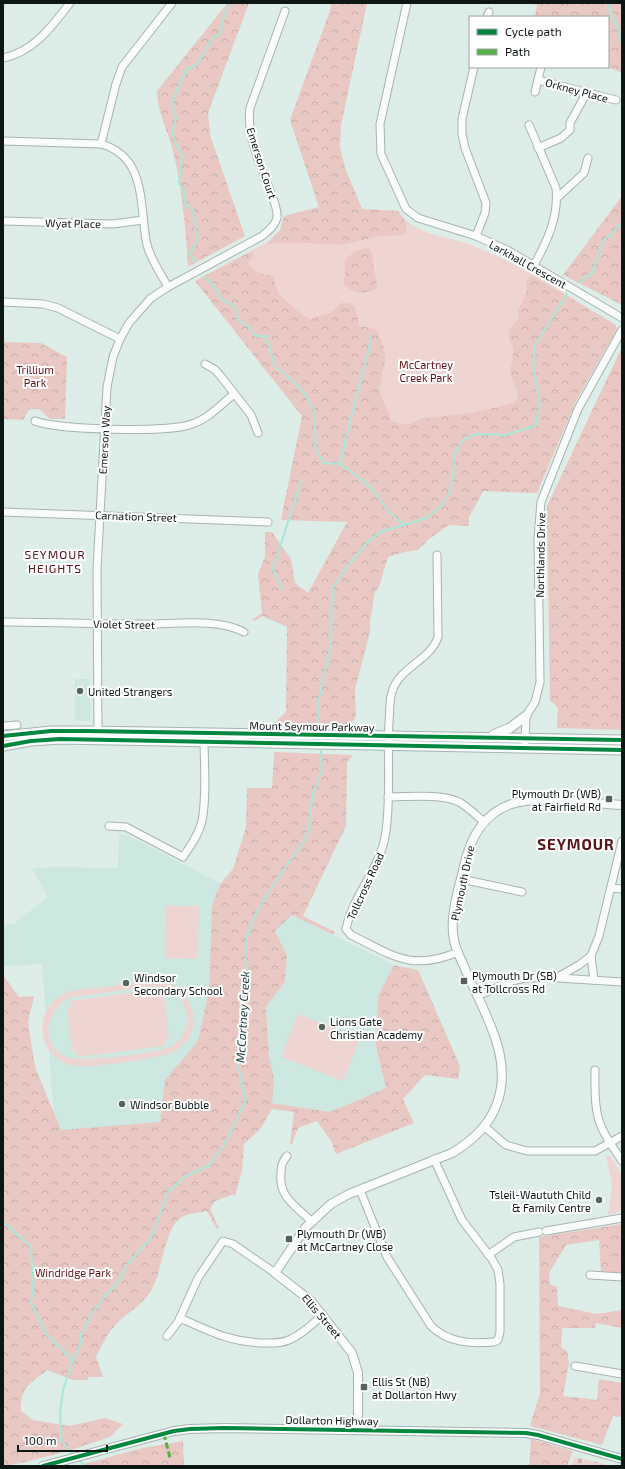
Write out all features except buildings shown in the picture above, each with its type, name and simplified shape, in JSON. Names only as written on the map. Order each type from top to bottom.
[{"type":"main road","points":[[490,737],[510,728],[526,716]]},
{"type":"main road","name":"Mount Seymour Parkway","points":[[3,736],[51,730],[98,735],[388,746],[622,750]]},
{"type":"main road","name":"Mount Seymour Parkway","points":[[3,746],[31,741],[98,735]]},
{"type":"main road","name":"Mount Seymour Parkway","points":[[204,738],[388,736],[622,740]]},
{"type":"street","points":[[3,58],[16,54],[38,42],[70,3]]},
{"type":"street","points":[[101,144],[116,84],[122,67],[172,3]]},
{"type":"street","name":"Larkhall Crescent","points":[[407,3],[380,124],[381,154],[400,200],[411,215],[476,236],[534,265],[622,318]]},
{"type":"street","name":"Emerson Court","points":[[275,224],[275,204],[251,136],[248,116],[285,12]]},
{"type":"street","points":[[474,68],[462,123],[465,148],[486,203],[485,212],[476,236]]},
{"type":"street","name":"Orkney Place","points":[[535,92],[541,68]]},
{"type":"street","name":"Orkney Place","points":[[538,80],[616,100]]},
{"type":"street","points":[[538,148],[561,138],[570,130],[570,123],[587,92]]},
{"type":"street","points":[[530,125],[538,148],[556,188],[557,198],[549,238],[534,265]]},
{"type":"street","points":[[3,141],[101,144],[117,150],[124,156],[133,169],[138,185],[150,254],[168,286]]},
{"type":"street","points":[[557,198],[584,173],[588,158]]},
{"type":"street","name":"Wyat Place","points":[[3,221],[113,224],[143,220]]},
{"type":"street","name":"Emerson Way","points":[[98,735],[97,569],[109,370],[120,339],[139,311],[151,298],[168,286],[262,236],[275,224]]},
{"type":"street","points":[[3,302],[43,304],[58,308],[120,339]]},
{"type":"street","name":"Northlands Drive","points":[[525,748],[526,716],[535,702],[540,682],[538,539],[541,502],[578,408],[622,330]]},
{"type":"street","points":[[206,364],[214,369],[251,415],[258,433]]},
{"type":"street","points":[[36,421],[55,426],[105,428],[181,428],[194,424],[206,417],[234,394]]},
{"type":"street","name":"Carnation Street","points":[[3,512],[101,514],[268,522]]},
{"type":"street","name":"Tollcross Road","points":[[437,555],[438,637],[432,649],[399,678],[390,698],[388,736],[388,797],[386,831],[383,848],[350,916],[346,929],[351,935],[398,957],[411,961],[423,962],[458,952]]},
{"type":"street","name":"Violet Street","points":[[3,622],[206,624],[234,627],[244,632]]},
{"type":"street","points":[[3,726],[17,724]]},
{"type":"street","points":[[109,826],[126,827],[183,857],[194,840],[201,822],[204,805],[204,738]]},
{"type":"street","points":[[388,797],[440,797],[452,800],[464,806],[483,821]]},
{"type":"street","name":"Plymouth Drive","points":[[275,1273],[299,1235],[311,1221],[331,1204],[360,1190],[452,1153],[466,1144],[484,1127],[492,1116],[498,1100],[503,1073],[499,1047],[458,952],[454,940],[453,922],[461,879],[470,843],[483,821],[502,807],[522,801],[551,800],[622,805]]},
{"type":"street","points":[[558,978],[579,966],[591,956],[599,936],[622,842]]},
{"type":"street","points":[[461,879],[522,892]]},
{"type":"street","points":[[611,888],[622,889]]},
{"type":"street","points":[[591,956],[594,980]]},
{"type":"street","points":[[477,996],[512,981],[525,978],[558,978],[622,982]]},
{"type":"street","points":[[595,1070],[597,1113],[603,1130],[622,1161]]},
{"type":"street","points":[[484,1127],[500,1141],[513,1148],[527,1151],[595,1151],[622,1136]]},
{"type":"street","points":[[287,1156],[281,1167],[280,1180],[282,1190],[288,1199],[311,1221]]},
{"type":"street","points":[[360,1190],[394,1269],[431,1326],[444,1336],[468,1342],[489,1342],[498,1340],[500,1332],[499,1276],[495,1264],[470,1232],[459,1214],[434,1159]]},
{"type":"street","points":[[488,1254],[514,1237],[622,1218]]},
{"type":"street","name":"Ellis Street","points":[[180,1318],[198,1278],[223,1241],[233,1244],[301,1292],[323,1315],[352,1353],[356,1364],[358,1384],[358,1430]]},
{"type":"street","points":[[590,1275],[622,1277]]},
{"type":"street","points":[[167,1336],[180,1318],[218,1335],[240,1342],[286,1342],[296,1337],[323,1315]]},
{"type":"street","points":[[575,1366],[622,1374]]},
{"type":"street","name":"Dollarton Highway","points":[[43,1466],[190,1428],[526,1433],[538,1435],[622,1459]]},
{"type":"shaded area","points":[[75,679],[90,679],[90,721],[75,721]]},
{"type":"shaded area","name":"Windsor Secondary School","points":[[119,834],[131,837],[221,884],[210,999],[173,1134],[56,1142],[42,964],[3,966],[3,925],[14,924],[48,897],[32,869],[53,867],[118,868]]},
{"type":"shaded area","name":"Lions Gate Christian Academy","points":[[292,915],[394,965],[378,996],[376,1047],[386,1088],[330,1112],[272,1103],[272,1079],[266,1007],[285,982],[287,955],[275,931]]},
{"type":"green space","points":[[226,3],[249,3],[208,113],[210,135],[245,236],[188,267],[185,223],[179,179],[171,143],[157,99],[157,91],[226,5]]},
{"type":"green space","name":"McCartney Creek Park","points":[[330,3],[367,3],[341,125],[340,147],[345,168],[362,209],[398,211],[410,224],[425,232],[459,241],[480,249],[540,278],[616,325],[617,329],[576,401],[537,493],[483,491],[469,517],[282,511],[291,475],[302,416],[195,281],[271,240],[280,230],[284,216],[319,207],[290,120],[331,8]]},
{"type":"green space","points":[[330,3],[367,3],[341,125],[340,147],[345,168],[362,209],[398,211],[406,222],[407,230],[404,235],[380,236],[341,245],[287,242],[269,244],[268,242],[280,230],[284,216],[319,207],[290,120],[331,8]]},
{"type":"green space","points":[[527,3],[622,3],[622,73],[609,67],[609,16],[535,16],[537,5]]},
{"type":"green space","points":[[622,196],[622,305],[563,275]]},
{"type":"green space","points":[[369,248],[373,257],[373,267],[377,282],[376,289],[362,293],[353,291],[343,282],[345,275],[344,261],[355,251]]},
{"type":"green space","points":[[252,251],[254,255],[248,263],[251,267],[259,272],[273,276],[279,295],[305,316],[312,319],[331,312],[341,303],[349,303],[355,307],[359,326],[372,328],[377,331],[385,352],[385,361],[379,391],[391,420],[395,423],[409,424],[424,418],[471,413],[514,403],[518,399],[518,391],[511,376],[513,349],[509,338],[509,333],[512,326],[519,320],[518,309],[525,297],[527,291],[526,283],[531,275],[616,325],[617,329],[576,401],[537,493],[483,491],[469,517],[469,526],[449,525],[429,539],[418,550],[388,557],[379,587],[375,592],[370,621],[370,632],[355,689],[356,717],[349,727],[272,725],[286,712],[287,627],[262,616],[255,621],[252,620],[262,613],[258,574],[265,557],[265,532],[272,532],[291,559],[295,583],[308,593],[347,522],[281,520],[302,416],[195,281]]},
{"type":"green space","name":"Trillium Park","points":[[3,342],[41,343],[67,357],[65,419],[50,419],[40,410],[35,408],[28,411],[23,420],[3,419]]},
{"type":"green space","points":[[622,347],[622,730],[557,728],[558,708],[550,700],[547,506]]},
{"type":"green space","name":"Windridge Park","points":[[274,752],[353,755],[347,762],[346,826],[303,916],[335,932],[334,935],[292,915],[275,931],[287,955],[285,982],[266,1007],[269,1056],[274,1079],[272,1103],[330,1112],[386,1088],[376,1047],[378,996],[394,965],[418,970],[460,1066],[458,1079],[425,1075],[403,1099],[414,1123],[336,1154],[331,1141],[317,1121],[298,1128],[292,1144],[290,1144],[294,1112],[272,1109],[261,1128],[244,1144],[242,1170],[235,1196],[232,1195],[215,1201],[210,1209],[219,1228],[217,1229],[207,1211],[184,1216],[173,1226],[169,1234],[155,1283],[151,1291],[142,1302],[115,1325],[96,1357],[103,1377],[88,1377],[88,1380],[73,1380],[47,1370],[27,1387],[22,1396],[21,1411],[33,1420],[69,1426],[105,1418],[123,1424],[110,1437],[68,1451],[3,1466],[3,975],[19,997],[34,996],[28,1022],[35,1067],[61,1130],[160,1122],[165,1080],[198,1041],[209,990],[212,906],[220,884],[233,869],[246,827],[247,788],[272,788]]},
{"type":"green space","points":[[166,906],[199,906],[198,959],[165,958]]},
{"type":"green space","points":[[154,980],[166,982],[176,988],[185,996],[191,1005],[193,1027],[189,1038],[173,1052],[122,1063],[77,1066],[64,1063],[50,1052],[44,1039],[42,1025],[50,1005],[56,999],[68,992],[76,990]],"holes":[[[153,986],[166,988],[176,994],[186,1009],[186,1028],[179,1040],[172,1046],[165,1049],[138,1054],[90,1059],[70,1058],[60,1053],[53,1046],[49,1037],[51,1018],[56,1009],[63,1002],[73,997]]]},
{"type":"green space","points":[[158,989],[159,996],[164,995],[169,1038],[165,1039],[165,1046],[77,1057],[76,1050],[72,1051],[67,1008],[71,1007],[70,1001]]},
{"type":"green space","points":[[298,1014],[360,1038],[343,1081],[281,1057]]},
{"type":"green space","points":[[606,1155],[610,1156],[622,1174],[622,1211],[608,1215],[612,1185]]},
{"type":"green space","points":[[622,1224],[622,1275],[601,1273],[599,1240],[566,1245],[549,1273],[550,1284],[557,1287],[558,1306],[597,1314],[622,1310],[622,1328],[596,1323],[595,1328],[562,1328],[561,1347],[567,1351],[569,1363],[563,1396],[597,1400],[599,1379],[622,1383],[622,1417],[613,1416],[602,1445],[530,1426],[540,1393],[539,1237]]},
{"type":"green space","points":[[531,1439],[573,1451],[567,1466],[529,1466]]},
{"type":"green space","points":[[183,1441],[184,1466],[77,1466],[138,1449]]},
{"type":"green space","points":[[574,1457],[605,1464],[604,1466],[571,1466]]},
{"type":"waterway","points":[[195,262],[190,254],[197,240],[195,217],[192,209],[187,206],[184,197],[184,190],[179,183],[182,155],[177,148],[172,131],[176,118],[172,102],[186,70],[196,65],[213,38],[220,33],[229,3]]},
{"type":"waterway","points":[[607,3],[617,26],[622,43]]},
{"type":"waterway","name":"McCartney Creek","points":[[580,282],[592,273],[604,241],[622,223]]},
{"type":"waterway","points":[[206,278],[215,288],[220,298],[235,307],[238,320],[250,328],[252,333],[256,336],[266,336],[275,366],[293,381],[304,393],[314,410],[316,450],[324,463],[340,464],[365,482],[388,511],[405,526]]},
{"type":"waterway","name":"McCartney Creek","points":[[319,727],[318,703],[331,643],[332,589],[349,564],[368,542],[380,532],[426,518],[442,505],[451,490],[455,454],[461,442],[474,434],[505,435],[535,426],[540,405],[533,363],[535,345],[567,294]]},
{"type":"waterway","points":[[340,464],[370,345],[370,335]]},
{"type":"waterway","points":[[282,589],[273,569],[301,481]]},
{"type":"waterway","name":"McCartney Creek","points":[[71,1453],[61,1440],[60,1413],[63,1390],[73,1360],[79,1349],[81,1335],[90,1317],[104,1297],[118,1282],[129,1262],[151,1238],[168,1192],[186,1176],[208,1166],[224,1146],[245,1101],[237,1059],[242,1029],[247,936],[257,912],[275,882],[307,837],[313,794],[322,770],[321,751]]},
{"type":"waterway","points":[[3,1222],[31,1247],[33,1286],[31,1303],[46,1334],[73,1360]]},
{"type":"waterway","name":"McCartney Creek","points":[[80,1461],[86,1466]]},
{"type":"marked path","points":[[164,1434],[170,1458]]},
{"type":"cycle path","points":[[3,736],[51,731],[87,731],[622,740]]},
{"type":"cycle path","points":[[3,746],[31,741],[60,739],[622,750]]},
{"type":"cycle path","points":[[43,1466],[174,1431],[224,1428],[526,1433],[538,1435],[622,1459]]},
{"type":"place","name":"United Strangers","points":[[80,691]]},
{"type":"place","name":"Plymouth Dr (WB) at Fairfield Rd","points":[[609,799]]},
{"type":"place","name":"Plymouth Dr (SB) at Tollcross Rd","points":[[464,981]]},
{"type":"place","name":"Windsor Secondary School","points":[[126,983]]},
{"type":"place","name":"Lions Gate Christian Academy","points":[[322,1027]]},
{"type":"place","name":"Windsor Bubble","points":[[122,1104]]},
{"type":"place","name":"Tsleil-Waututh Child & Family Centre","points":[[599,1200]]},
{"type":"place","name":"Plymouth Dr (WB) at McCartney Close","points":[[289,1239]]},
{"type":"place","name":"Ellis St (NB) at Dollarton Hwy","points":[[364,1387]]},
{"type":"district","name":"SEYMOUR HEIGHTS","points":[[55,561]]},
{"type":"district","name":"SEYMOUR","points":[[576,844]]}]
